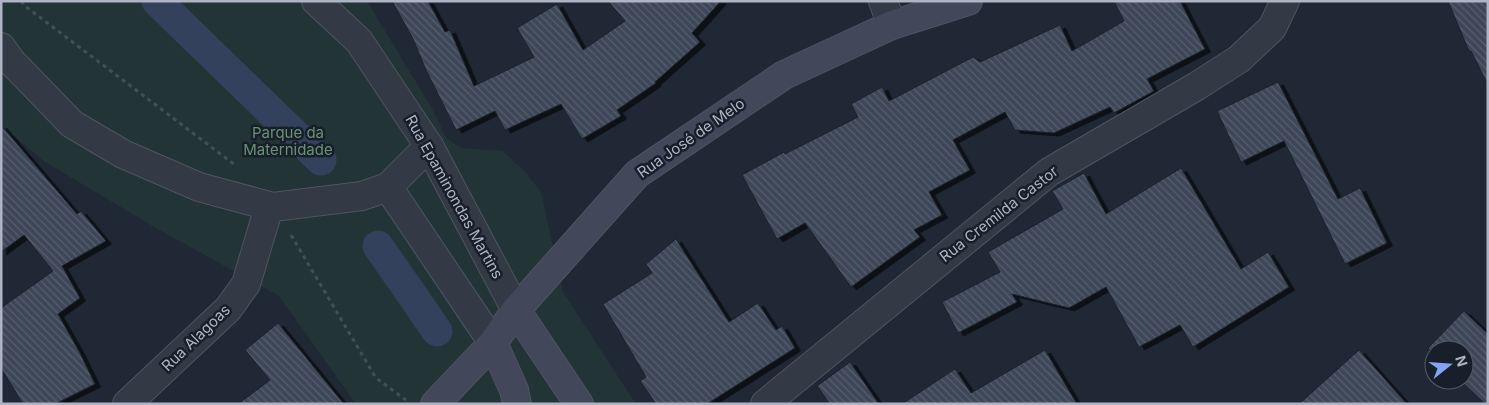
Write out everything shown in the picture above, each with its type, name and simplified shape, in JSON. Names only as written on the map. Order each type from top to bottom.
[{"type":"street","name":"Rua Epaminondas Martins","points":[[316,1],[359,41],[429,146],[516,310],[579,404]]},
{"type":"street","name":"Rua José de Melo","points":[[435,404],[493,343],[516,310],[637,174],[784,75],[888,13],[968,1]]},
{"type":"street","name":"Rua Cremilda Castor","points":[[765,404],[1050,172],[1197,86],[1239,59],[1272,28],[1285,1]]},
{"type":"street","points":[[1,47],[11,61],[72,124],[123,154],[199,187],[269,207],[362,196],[388,187],[429,146]]},
{"type":"street","points":[[388,187],[493,343],[514,390],[517,404]]},
{"type":"street","name":"Rua Alagoas","points":[[127,404],[228,309],[246,284],[269,207]]},
{"type":"green space","name":"Parque da Maternidade","points":[[1,1],[367,1],[433,110],[447,139],[462,148],[503,151],[526,173],[541,192],[563,292],[636,404],[356,404],[279,296],[156,228],[42,160],[1,125]]},
{"type":"building","points":[[392,1],[428,1],[445,32],[450,30],[474,86],[534,57],[517,28],[557,4],[583,50],[625,21],[608,1],[721,1],[692,33],[700,42],[656,83],[617,110],[621,116],[582,139],[561,104],[505,130],[495,111],[456,130],[413,39]]},
{"type":"building","points":[[1114,1],[1180,1],[1205,49],[1147,79],[1154,91],[1114,113],[1110,107],[1054,133],[1015,130],[1005,112],[953,140],[970,170],[929,192],[942,215],[914,230],[920,237],[851,287],[805,223],[777,239],[742,175],[784,152],[785,154],[858,117],[851,104],[882,87],[889,101],[973,57],[980,62],[1060,25],[1072,51],[1124,21]]},
{"type":"building","points":[[1448,1],[1488,1],[1488,85],[1471,51],[1469,51]]},
{"type":"building","points":[[1278,82],[1338,199],[1360,188],[1387,243],[1345,264],[1284,141],[1241,162],[1217,111]]},
{"type":"building","points":[[1,125],[77,214],[81,211],[106,241],[62,266],[80,298],[58,314],[95,384],[55,404],[23,404],[1,368],[1,308],[53,271],[24,235],[1,252]]},
{"type":"building","points":[[1181,168],[1241,269],[1268,252],[1289,287],[1193,347],[1180,325],[1139,347],[1106,287],[1069,308],[1012,294],[1017,302],[958,333],[942,302],[1000,272],[988,252],[1063,209],[1052,191],[1084,173],[1106,214]]},
{"type":"building","points":[[676,239],[729,322],[758,303],[776,330],[782,326],[795,348],[707,404],[656,404],[640,381],[646,377],[603,304],[652,273],[646,264]]},
{"type":"building","points":[[1464,311],[1488,334],[1488,404],[1485,404],[1470,390],[1474,390],[1474,340],[1436,340]]},
{"type":"building","points":[[278,323],[344,404],[238,404],[270,380],[245,350]]},
{"type":"building","points":[[1045,350],[1077,404],[902,404],[955,369],[971,393]]},
{"type":"building","points":[[1359,350],[1407,404],[1299,404]]},
{"type":"building","points":[[850,362],[879,404],[830,404],[817,386]]},
{"type":"waterway","points":[[157,1],[321,160]]},
{"type":"waterway","points":[[378,246],[437,331]]}]
